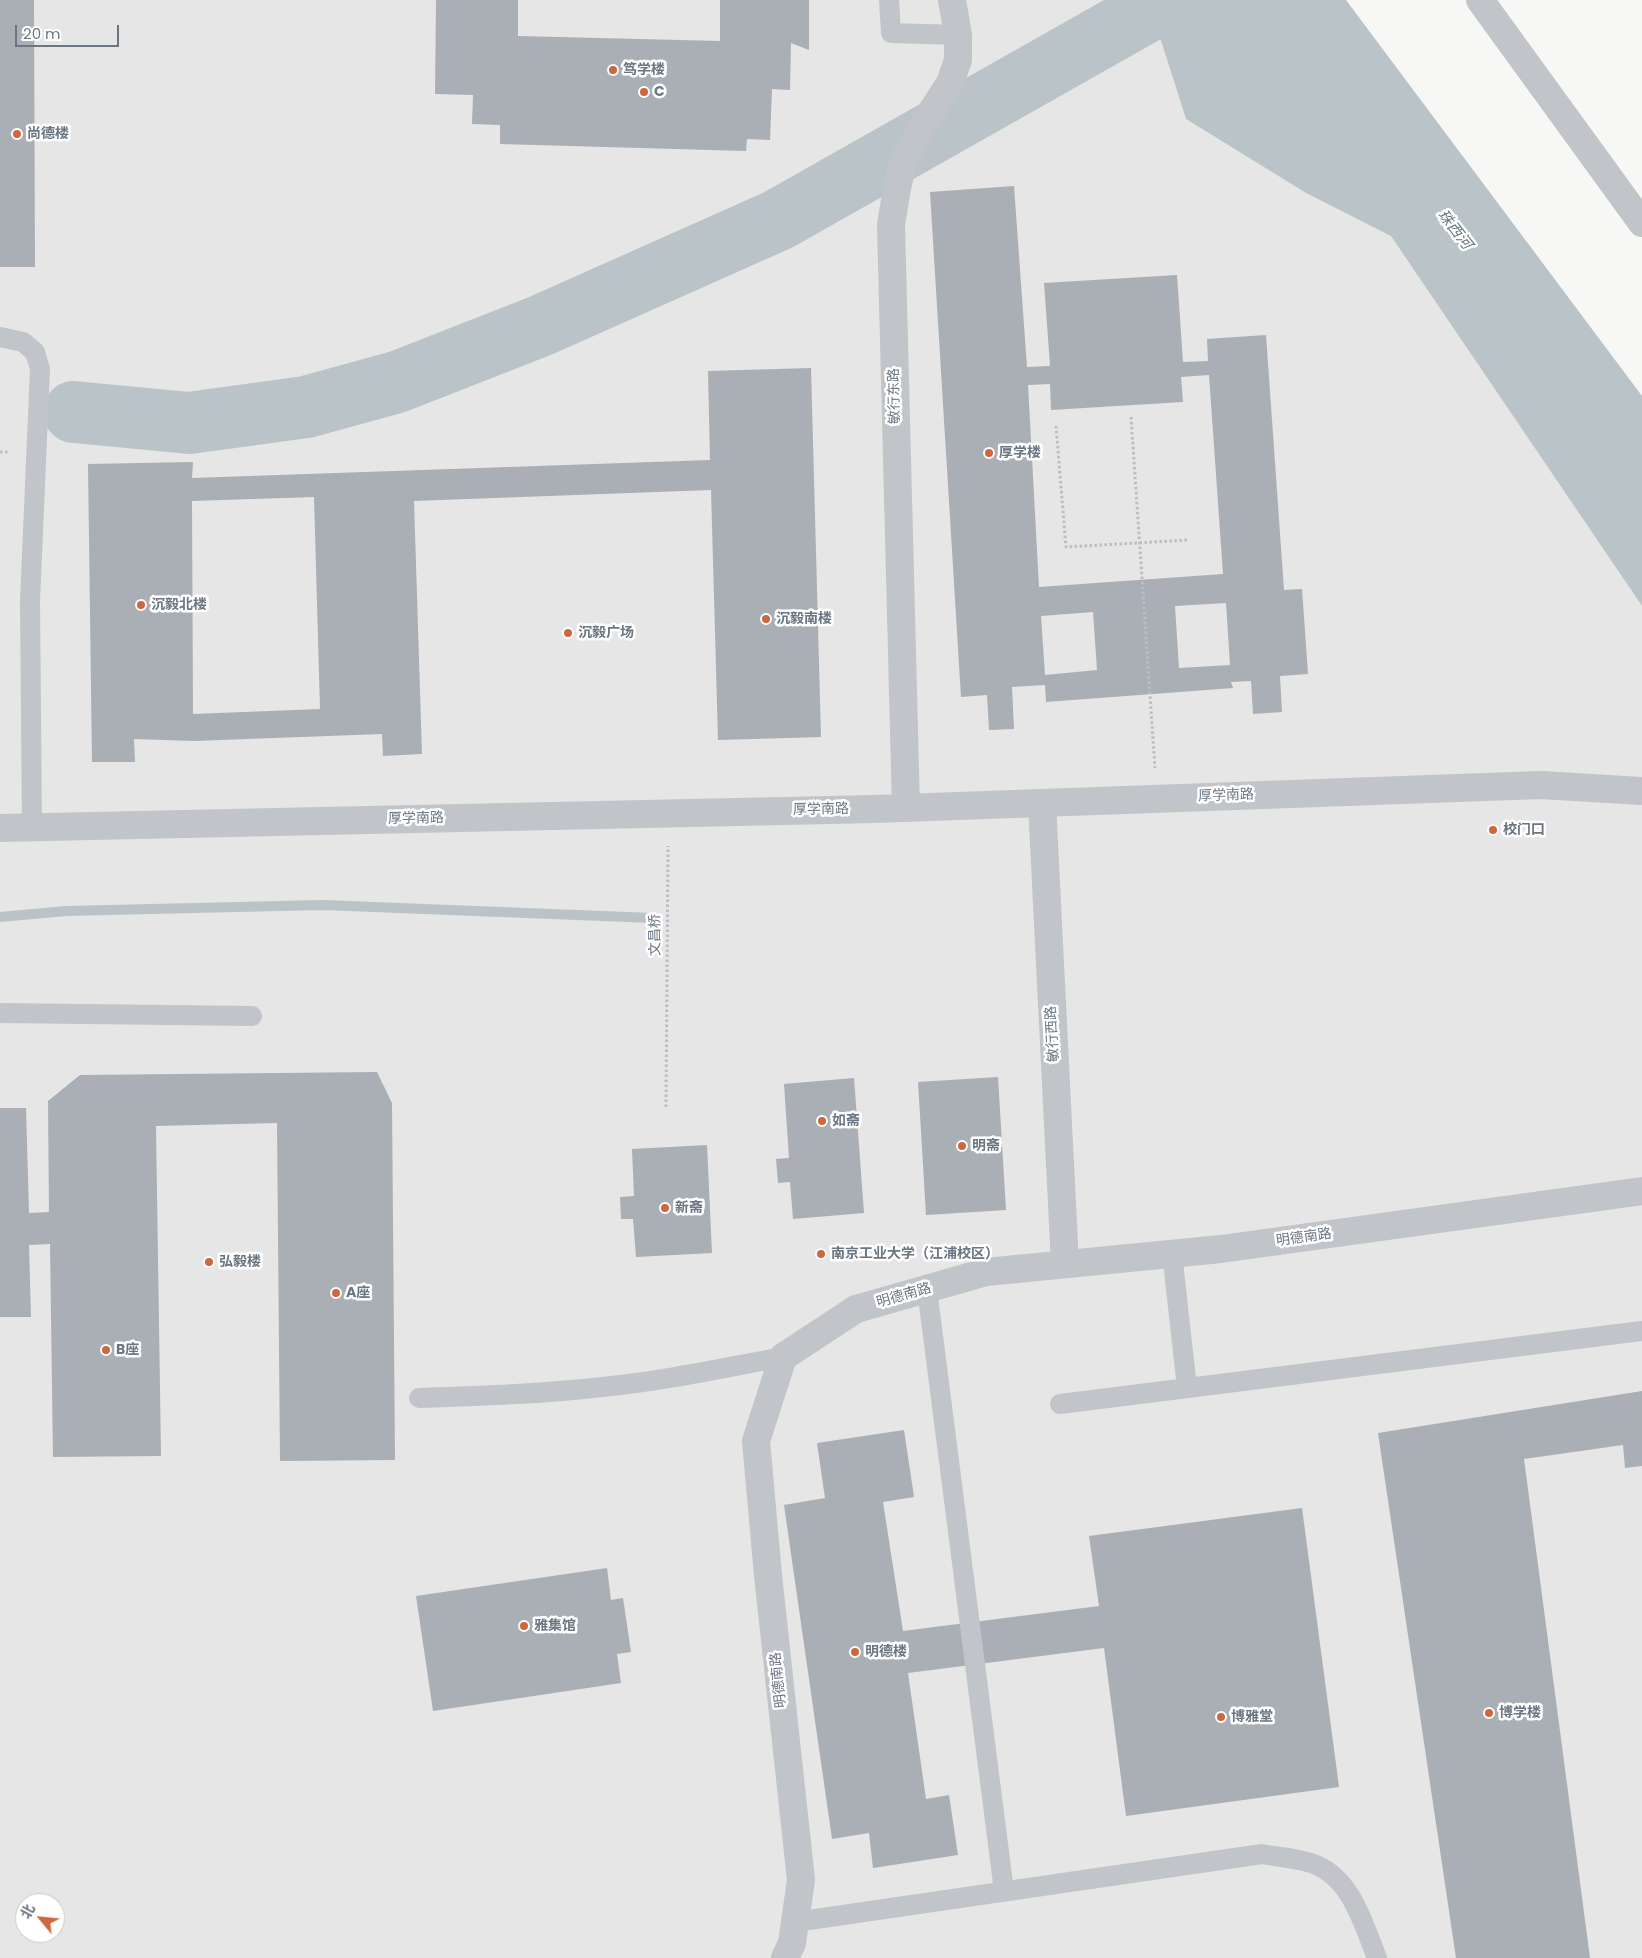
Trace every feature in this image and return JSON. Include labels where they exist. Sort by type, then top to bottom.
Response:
[{"type":"street","name":"敏行东路","points":[[906,808],[891,225],[903,162],[918,131],[950,83],[958,60],[958,35],[952,0]]},
{"type":"street","points":[[1480,0],[1642,223]]},
{"type":"street","name":"厚学南路","points":[[0,828],[906,808],[1541,785],[1642,791]]},
{"type":"street","name":"敏行西路","points":[[1042,803],[1065,1264]]},
{"type":"street","name":"明德南路","points":[[785,1958],[792,1943],[801,1880],[768,1575],[756,1441],[783,1357],[856,1309],[986,1272],[1221,1249],[1642,1191]]},
{"type":"lane","points":[[889,0],[891,33],[958,35]]},
{"type":"lane","points":[[0,337],[23,342],[36,352],[40,369],[30,601],[32,828]]},
{"type":"lane","points":[[0,1013],[252,1016]]},
{"type":"lane","points":[[1172,1253],[1187,1388]]},
{"type":"lane","points":[[927,1289],[1004,1891]]},
{"type":"lane","points":[[1060,1404],[1642,1331]]},
{"type":"lane","points":[[419,1398],[530,1393],[604,1387],[687,1375],[783,1357]]},
{"type":"lane","points":[[795,1922],[1262,1854],[1312,1863],[1337,1877],[1355,1904],[1377,1958]]},
{"type":"path","points":[[1131,417],[1157,799]]},
{"type":"path","points":[[1056,426],[1066,547],[1189,540]]},
{"type":"path","name":"文昌桥","points":[[666,1107],[669,813]]},
{"type":"shaded area","name":"南京工业大学（江浦校区）","points":[[0,0],[1148,0],[1186,119],[1306,193],[1391,235],[1642,606],[1642,1958],[0,1958]]},
{"type":"water","name":"珠西河","points":[[1148,0],[1346,0],[1642,396],[1642,606],[1391,236],[1306,193],[1186,119]]},
{"type":"building","name":"尚德楼","points":[[0,0],[34,0],[35,267],[0,267]]},
{"type":"building","name":"笃学楼","points":[[436,0],[518,0],[518,36],[720,41],[720,0],[809,0],[809,50],[791,43],[790,90],[772,89],[770,140],[747,139],[746,151],[500,144],[500,125],[472,124],[473,95],[435,94]]},
{"type":"building","name":"厚学楼","points":[[1014,186],[1027,367],[1050,366],[1044,283],[1177,275],[1183,362],[1208,361],[1207,339],[1266,335],[1284,590],[1302,589],[1308,674],[1280,676],[1282,712],[1253,714],[1251,681],[1231,682],[1233,688],[1046,702],[1045,685],[1012,687],[1014,729],[989,730],[987,695],[961,697],[930,192]],"holes":[[[1209,375],[1223,574],[1039,587],[1028,385],[1050,384],[1051,410],[1183,402],[1181,377]],[[1226,603],[1230,665],[1179,668],[1175,606]],[[1093,612],[1097,670],[1045,675],[1041,616]]]},
{"type":"building","points":[[811,368],[821,737],[718,740],[711,490],[414,501],[422,754],[383,756],[382,734],[194,741],[134,739],[135,762],[92,762],[88,464],[193,462],[192,478],[710,460],[708,371]],"holes":[[[314,497],[320,709],[193,714],[192,501]]]},
{"type":"building","points":[[377,1072],[392,1103],[395,1460],[280,1461],[277,1123],[156,1126],[161,1456],[53,1457],[50,1244],[29,1245],[31,1317],[0,1317],[0,1108],[26,1108],[29,1213],[49,1212],[48,1101],[80,1075]]},
{"type":"building","name":"明斋","points":[[998,1077],[1006,1210],[926,1215],[918,1082]]},
{"type":"building","name":"如斋","points":[[854,1078],[864,1213],[793,1219],[790,1182],[778,1183],[776,1159],[789,1158],[784,1084]]},
{"type":"building","name":"新斋","points":[[707,1145],[712,1253],[636,1257],[633,1219],[621,1219],[620,1197],[634,1196],[632,1149]]},
{"type":"building","name":"博学楼","points":[[1642,1391],[1642,1466],[1625,1468],[1623,1445],[1524,1459],[1590,1958],[1456,1958],[1378,1433]]},
{"type":"building","points":[[904,1430],[914,1497],[883,1502],[903,1631],[1099,1606],[1089,1536],[1302,1508],[1339,1787],[1126,1816],[1104,1648],[908,1673],[926,1799],[949,1795],[958,1855],[873,1868],[869,1833],[832,1839],[784,1505],[825,1498],[817,1443]]},
{"type":"building","name":"雅集馆","points":[[607,1568],[611,1600],[623,1598],[631,1652],[617,1654],[621,1683],[433,1711],[416,1596]]},
{"type":"waterway","points":[[74,412],[189,423],[306,407],[397,382],[540,326],[778,220],[1167,0]]},
{"type":"waterway","points":[[0,917],[66,911],[323,905],[653,918]]},
{"type":"place","name":"笃学楼","points":[[613,70]]},
{"type":"place","name":"C","points":[[644,92]]},
{"type":"place","name":"尚德楼","points":[[17,134]]},
{"type":"place","name":"厚学楼","points":[[989,453]]},
{"type":"place","name":"沉毅北楼","points":[[141,605]]},
{"type":"place","name":"沉毅南楼","points":[[766,619]]},
{"type":"place","name":"沉毅广场","points":[[568,633]]},
{"type":"place","name":"校门口","points":[[1493,830]]},
{"type":"place","name":"如斋","points":[[822,1121]]},
{"type":"place","name":"明斋","points":[[962,1146]]},
{"type":"place","name":"新斋","points":[[665,1208]]},
{"type":"place","name":"南京工业大学（江浦校区）","points":[[821,1254]]},
{"type":"place","name":"弘毅楼","points":[[209,1262]]},
{"type":"place","name":"A座","points":[[336,1293]]},
{"type":"place","name":"B座","points":[[106,1350]]},
{"type":"place","name":"雅集馆","points":[[524,1626]]},
{"type":"place","name":"明德楼","points":[[855,1652]]},
{"type":"place","name":"博学楼","points":[[1489,1713]]},
{"type":"place","name":"博雅堂","points":[[1221,1717]]}]
